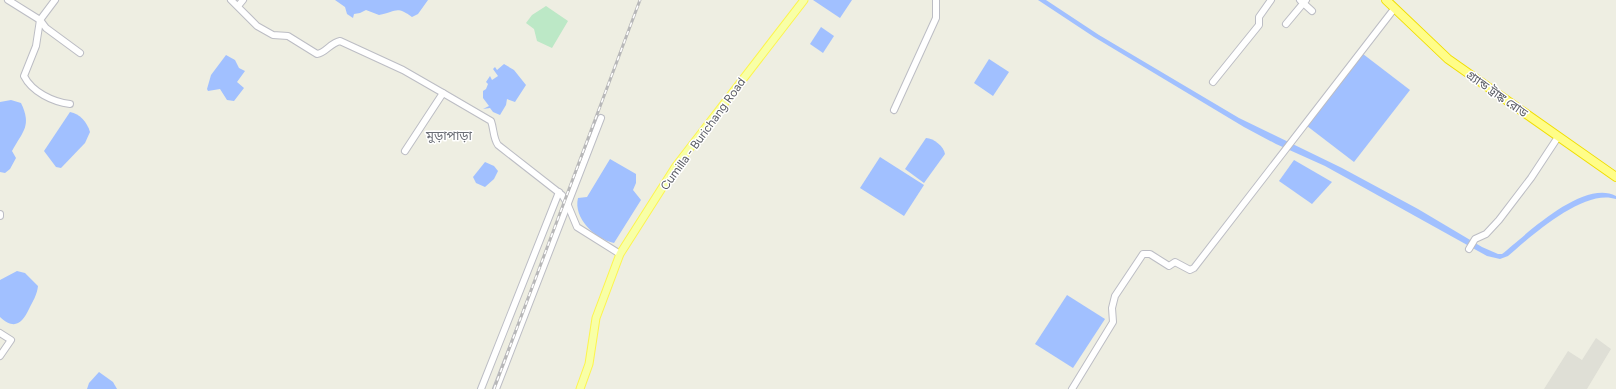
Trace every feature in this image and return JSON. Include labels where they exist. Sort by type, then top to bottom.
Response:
[{"type":"highway","name":"গ্র্যান্ড ট্রাঙ্ক রোড","points":[[1386,0],[1448,59],[1616,177]]},
{"type":"main road","name":"Cumilla - Burichang Road","points":[[580,389],[589,364],[596,318],[620,254],[676,166],[804,0]]},
{"type":"street","points":[[8,0],[40,20],[46,28],[80,53]]},
{"type":"street","points":[[55,0],[40,20],[36,46],[24,76],[42,94],[60,103],[70,104]]},
{"type":"street","points":[[231,0],[257,26],[273,35],[288,36],[317,54],[321,53],[333,42],[340,41],[403,70],[490,121],[494,128],[498,146],[559,192],[567,203],[577,227],[620,254]]},
{"type":"street","points":[[238,6],[244,0]]},
{"type":"street","points":[[894,110],[936,18],[936,0]]},
{"type":"street","points":[[1213,82],[1259,25],[1259,16],[1271,0]]},
{"type":"street","points":[[1286,24],[1303,1],[1312,11]]},
{"type":"street","points":[[1072,389],[1113,322],[1112,308],[1115,296],[1143,254],[1150,254],[1169,266],[1175,262],[1190,270],[1194,268],[1291,140],[1394,9]]},
{"type":"street","points":[[405,151],[443,93]]},
{"type":"street","points":[[496,389],[601,118]]},
{"type":"street","points":[[1469,249],[1475,239],[1486,234],[1499,220],[1531,178],[1558,137]]},
{"type":"street","points":[[481,389],[559,192]]},
{"type":"street","points":[[0,333],[11,340],[0,356]]},
{"type":"shaded area","points":[[1596,338],[1611,349],[1587,389],[1544,389],[1568,351],[1582,360]]},
{"type":"green space","points":[[546,6],[568,21],[552,48],[537,41],[534,29],[526,23],[532,15]]},
{"type":"water","points":[[335,0],[428,0],[418,14],[412,17],[399,10],[379,15],[366,10],[354,14],[353,18],[347,14],[345,7]]},
{"type":"water","points":[[813,0],[852,0],[840,18]]},
{"type":"water","points":[[1038,0],[1046,0],[1099,35],[1239,118],[1342,168],[1418,209],[1482,247],[1498,254],[1502,254],[1540,222],[1572,202],[1588,195],[1603,193],[1616,196],[1616,199],[1603,197],[1589,200],[1574,207],[1544,226],[1508,256],[1500,259],[1487,256],[1325,166],[1276,144],[1244,127],[1094,37]]},
{"type":"water","points":[[821,27],[834,36],[823,53],[810,44]]},
{"type":"water","points":[[1363,54],[1410,90],[1354,162],[1307,126]]},
{"type":"water","points":[[226,55],[235,60],[239,68],[245,71],[237,82],[244,88],[234,101],[227,100],[220,89],[208,91],[207,89],[211,75]]},
{"type":"water","points":[[989,59],[1009,72],[993,96],[974,83]]},
{"type":"water","points":[[504,64],[514,70],[526,85],[515,102],[507,99],[506,105],[500,115],[493,112],[490,108],[483,109],[489,106],[483,98],[483,91],[486,89],[488,84],[486,82],[490,76],[492,80],[498,76],[493,69],[495,67],[497,70]]},
{"type":"water","points":[[11,100],[21,103],[26,117],[26,123],[23,133],[12,151],[16,158],[10,169],[5,173],[0,172],[0,102]]},
{"type":"water","points":[[70,112],[83,119],[90,132],[85,143],[61,168],[56,167],[44,151]]},
{"type":"water","points":[[926,138],[938,143],[945,154],[924,183],[905,169]]},
{"type":"water","points":[[880,157],[924,185],[904,216],[860,188]]},
{"type":"water","points":[[610,159],[636,174],[636,183],[633,190],[641,200],[614,243],[600,237],[587,226],[582,220],[577,206],[578,198],[587,197]]},
{"type":"water","points":[[1294,160],[1332,182],[1312,204],[1279,181]]},
{"type":"water","points":[[485,162],[494,166],[498,171],[494,179],[485,187],[476,183],[473,177]]},
{"type":"water","points":[[17,271],[25,273],[38,286],[36,295],[26,314],[20,322],[13,324],[0,317],[0,280]]},
{"type":"water","points":[[1067,295],[1105,319],[1073,368],[1035,344]]},
{"type":"water","points":[[99,372],[113,382],[117,389],[87,389],[89,383]]},
{"type":"railway","points":[[494,389],[640,0]]},
{"type":"district","name":"মুড়াপাড়া","points":[[449,135]]}]
